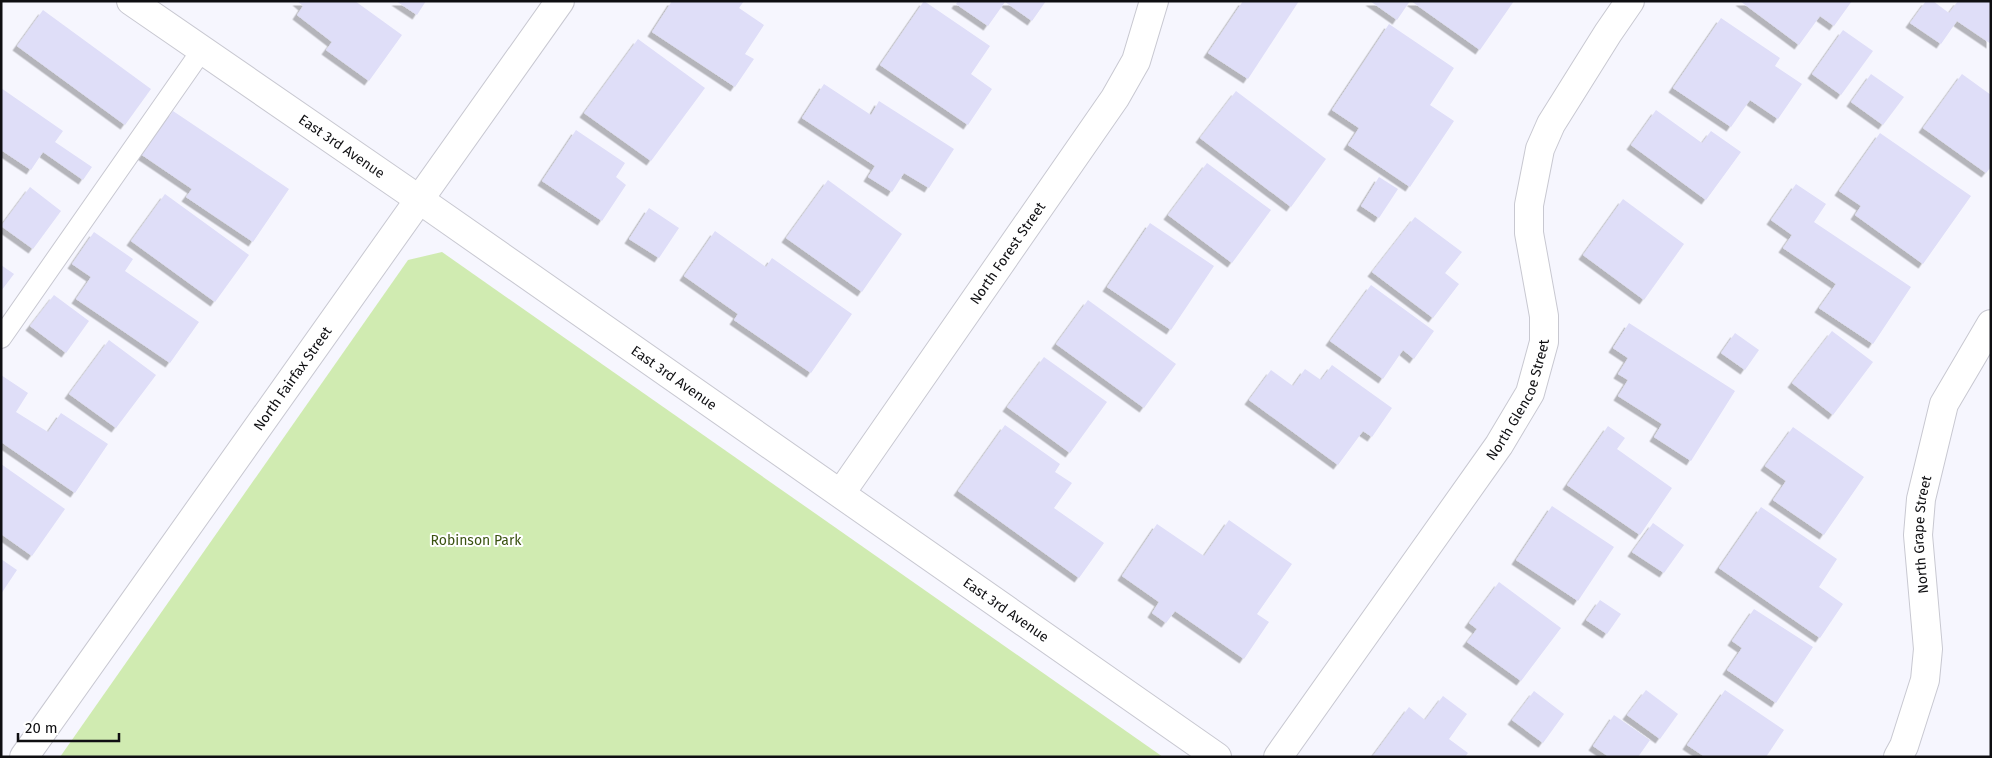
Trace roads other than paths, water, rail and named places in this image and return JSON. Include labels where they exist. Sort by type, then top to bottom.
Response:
[{"type":"street","name":"East 3rd Avenue","points":[[130,1],[420,200],[1217,757]]},
{"type":"street","name":"North Fairfax Street","points":[[24,757],[560,1]]},
{"type":"street","name":"North Forest Street","points":[[841,493],[1115,98],[1136,61],[1154,1]]},
{"type":"street","name":"North Glencoe Street","points":[[1278,757],[1499,445],[1530,393],[1544,342],[1544,316],[1530,233],[1529,205],[1540,149],[1551,124],[1630,1]]},
{"type":"street","name":"North Grape Street","points":[[1898,757],[1904,746],[1925,680],[1928,648],[1918,535],[1921,499],[1944,404],[1991,324]]},
{"type":"lane","points":[[1,338],[202,50]]},
{"type":"park label","name":"Robinson Park","points":[[476,540]]}]
